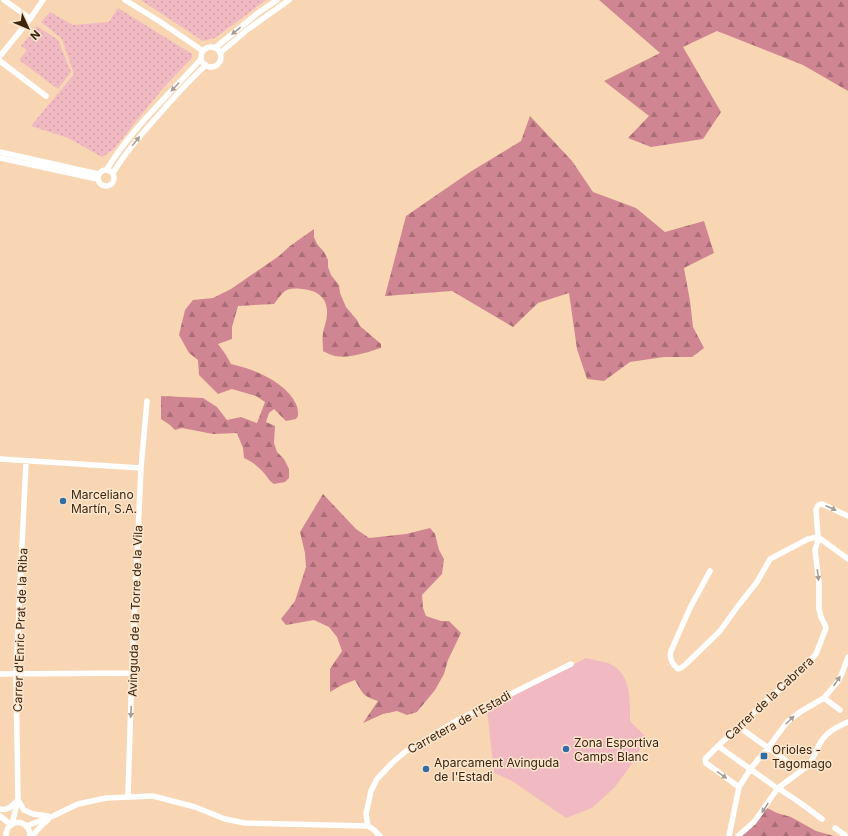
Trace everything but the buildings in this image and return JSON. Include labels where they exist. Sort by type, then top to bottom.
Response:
[{"type":"street","points":[[0,56],[30,19],[43,0]]},
{"type":"street","points":[[125,0],[203,51]]},
{"type":"street","points":[[98,176],[102,170],[107,169],[112,160],[150,113],[201,59],[203,51],[208,48],[215,48],[277,0]]},
{"type":"street","points":[[201,59],[202,62],[210,67],[217,64],[220,58],[220,53],[289,0]]},
{"type":"street","points":[[8,1],[28,17]]},
{"type":"street","points":[[215,48],[220,53]]},
{"type":"street","points":[[0,60],[46,96]]},
{"type":"street","points":[[98,176],[102,185],[107,186],[113,182],[113,172],[141,134],[206,65]]},
{"type":"street","points":[[0,152],[98,176]]},
{"type":"street","points":[[0,158],[98,176]]},
{"type":"street","points":[[107,169],[113,172]]},
{"type":"street","name":"Avinguda de la Torre de la Vila","points":[[128,796],[141,468],[147,401]]},
{"type":"street","points":[[0,459],[141,468]]},
{"type":"street","name":"Carrer d'Enric Prat de la Riba","points":[[5,835],[11,824],[18,800],[16,674],[26,461]]},
{"type":"street","name":"Carrer de la Cabrera","points":[[739,787],[710,766],[706,761],[707,757],[769,698],[795,677],[818,651],[826,628],[819,609],[819,583],[814,550],[818,541],[816,510],[818,505],[822,504],[848,516]]},
{"type":"street","points":[[710,571],[690,608],[670,654],[672,662],[678,668],[681,668],[687,663],[720,631],[757,582],[770,559],[808,539],[818,537],[848,558]]},
{"type":"street","points":[[729,836],[739,787],[751,768],[788,722],[800,712],[824,698],[839,680],[848,657]]},
{"type":"street","name":"Carretera de l'Estadi","points":[[368,826],[366,814],[371,791],[377,779],[405,752],[456,721],[570,664]]},
{"type":"street","points":[[0,674],[132,673]]},
{"type":"street","points":[[824,698],[840,710]]},
{"type":"street","points":[[738,836],[754,822],[776,787],[809,765],[821,741],[829,732],[848,722]]},
{"type":"street","points":[[739,727],[792,766]]},
{"type":"street","points":[[718,746],[822,819]]},
{"type":"street","points":[[0,816],[11,824],[16,822],[24,824],[53,816],[78,804],[106,798],[154,796],[195,807],[225,819],[246,823],[368,826],[380,836]]},
{"type":"street","points":[[0,809],[5,810],[9,808],[18,800],[24,810],[24,824],[29,830],[31,836],[53,816]]},
{"type":"street","points":[[24,810],[32,814],[53,816]]},
{"type":"street","points":[[835,828],[846,834]]},
{"type":"shaded area","points":[[141,0],[266,0],[215,38],[203,41]]},
{"type":"shaded area","points":[[118,8],[192,54],[192,58],[164,87],[114,149],[102,157],[68,138],[31,126],[74,74],[62,39],[41,22],[50,12],[73,25],[109,22]]},
{"type":"shaded area","points":[[37,26],[58,40],[71,72],[58,89],[19,60],[27,50],[21,46]]},
{"type":"shaded area","name":"Zona Esportiva Camps Blanc","points":[[586,658],[608,663],[622,673],[628,688],[630,721],[646,737],[634,761],[615,787],[592,808],[566,818],[512,781],[494,773],[487,710]]},
{"type":"green space","points":[[599,0],[848,0],[848,91],[803,65],[717,31],[683,47],[721,112],[703,139],[651,147],[628,138],[649,116],[604,81],[660,53]]},
{"type":"green space","points":[[530,116],[572,161],[593,192],[636,208],[665,232],[704,221],[714,253],[684,268],[693,327],[704,348],[692,357],[664,357],[630,362],[604,381],[587,379],[577,349],[569,293],[538,303],[513,327],[452,291],[385,296],[406,216],[470,172],[521,141]]},
{"type":"green space","points":[[314,229],[314,237],[328,260],[328,267],[331,275],[339,285],[340,293],[346,307],[360,326],[381,344],[381,348],[346,357],[330,355],[323,351],[323,335],[327,319],[327,308],[323,299],[317,293],[312,291],[288,289],[274,304],[238,306],[232,327],[232,339],[218,344],[231,364],[259,373],[277,383],[291,396],[298,408],[298,416],[296,419],[286,421],[274,409],[269,413],[266,422],[275,426],[274,443],[277,452],[284,459],[289,469],[289,478],[285,482],[274,484],[257,466],[244,458],[243,448],[237,433],[213,434],[182,428],[175,430],[161,419],[161,396],[203,398],[217,407],[227,420],[241,417],[257,423],[265,402],[256,396],[232,389],[218,394],[199,375],[198,360],[189,353],[179,335],[185,310],[193,300],[213,298],[231,289],[279,256]]},
{"type":"green space","points":[[323,494],[356,529],[369,538],[406,534],[430,528],[435,534],[439,550],[444,559],[442,574],[422,595],[423,608],[426,616],[441,621],[449,621],[461,633],[448,660],[444,674],[435,690],[417,712],[407,715],[397,711],[383,714],[363,723],[378,701],[369,698],[364,694],[355,680],[330,692],[330,669],[342,651],[337,637],[329,627],[314,620],[286,625],[281,619],[295,601],[306,567],[305,553],[300,532]]},
{"type":"green space","points":[[767,808],[791,817],[816,831],[834,836],[741,836]]},
{"type":"place","name":"Marceliano Martín, S.A.","points":[[63,501]]},
{"type":"place","name":"Zona Esportiva Camps Blanc","points":[[566,749]]},
{"type":"place","name":"Orioles - Tagomago","points":[[764,756]]},
{"type":"place","name":"Aparcament Avinguda de l'Estadi","points":[[426,769]]}]
